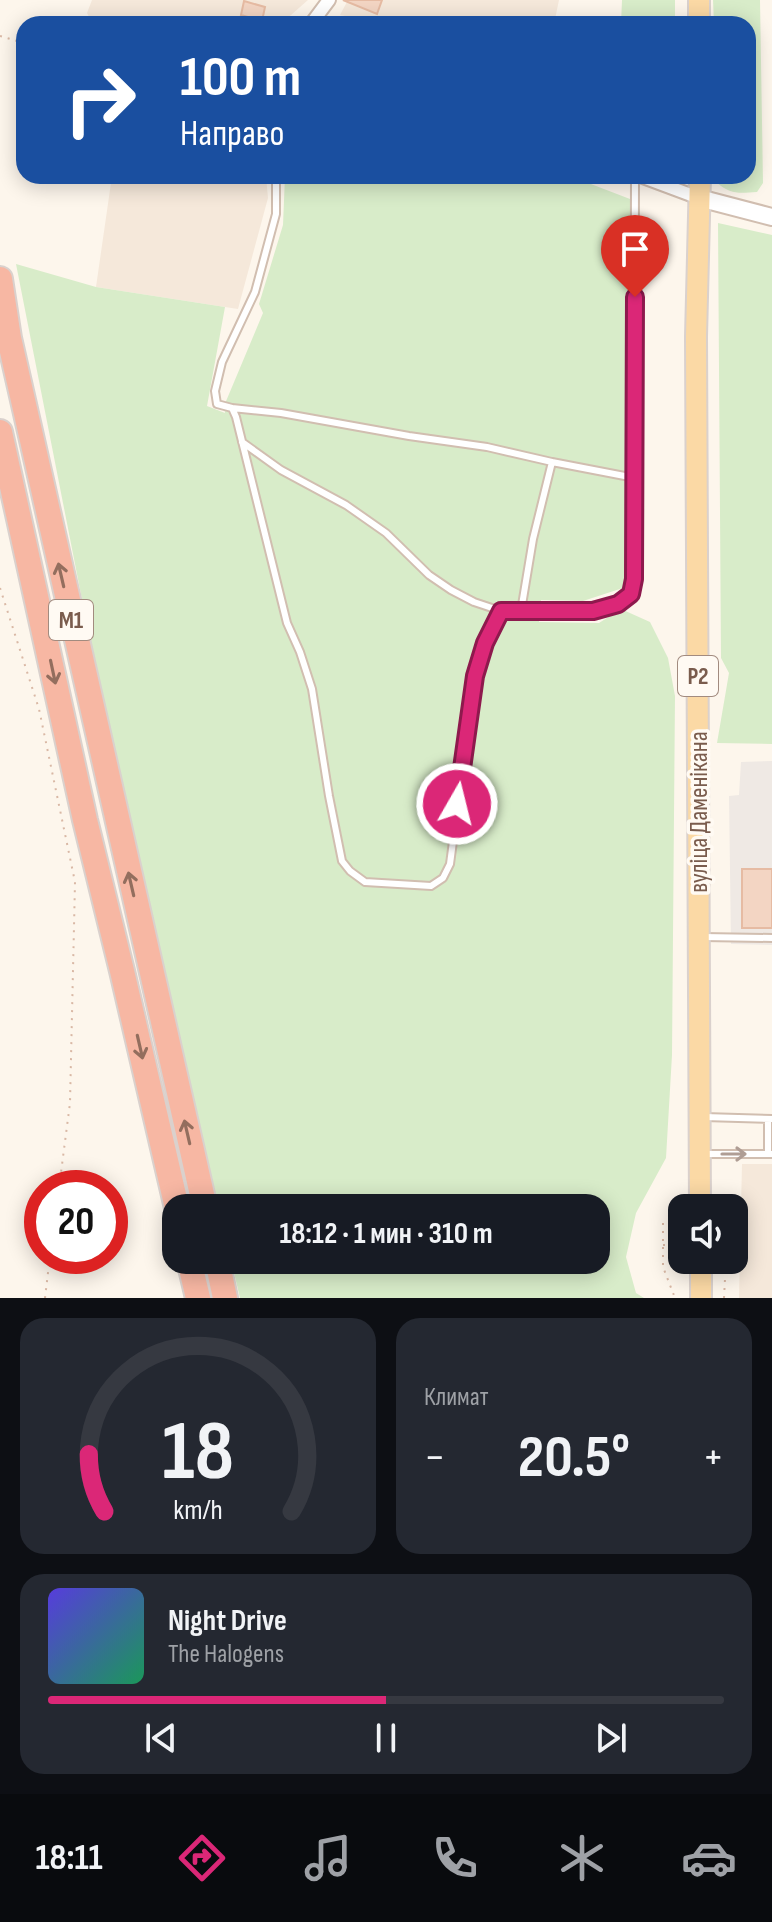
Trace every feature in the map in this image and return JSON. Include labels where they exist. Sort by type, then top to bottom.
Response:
[{"type":"highway","name":"М1","points":[[0,279],[9,338],[202,1194]]},
{"type":"highway","name":"М1","points":[[0,432],[85,820],[174,1194]]},
{"type":"highway","points":[[192,1274],[198,1298]]},
{"type":"highway","points":[[220,1274],[225,1298]]},
{"type":"main road","name":"вуліца Даменікана","points":[[700,184],[696,337],[700,1194]]},
{"type":"main road","points":[[701,1274],[701,1298]]},
{"type":"street","points":[[660,184],[772,217]]},
{"type":"lane","points":[[276,184],[276,214],[255,292],[222,362],[215,391],[217,404],[487,447],[635,478]]},
{"type":"lane","points":[[242,442],[281,470],[346,505],[386,533],[429,575],[474,602],[501,611],[593,611],[618,604],[631,594],[634,579],[637,184]]},
{"type":"lane","points":[[232,408],[287,623],[312,689],[342,861],[365,882],[431,886],[443,878],[450,864],[475,676],[485,643],[501,611]]},
{"type":"lane","points":[[521,611],[533,539],[552,462]]},
{"type":"lane","points":[[699,936],[772,938]]},
{"type":"lane","points":[[700,1117],[770,1119],[770,1154],[700,1154]]},
{"type":"path","points":[[0,588],[39,709],[75,882],[70,1103],[61,1170]]},
{"type":"path","points":[[663,1223],[663,1267],[675,1298]]},
{"type":"path","points":[[663,1245],[668,1245]]},
{"type":"path","points":[[45,1298],[48,1274]]},
{"type":"path","points":[[724,1298],[725,1274]]},
{"type":"shaded area","points":[[92,0],[308,0],[290,16],[89,16]]},
{"type":"shaded area","points":[[348,0],[559,0],[556,16],[340,15]]},
{"type":"shaded area","points":[[111,184],[267,184],[268,198],[238,309],[96,287]]},
{"type":"shaded area","points":[[772,761],[772,945],[731,944],[729,796],[739,795],[741,762]]},
{"type":"shaded area","points":[[742,1164],[772,1164],[772,1298],[739,1298],[740,1274],[748,1274],[748,1194],[741,1194]]},
{"type":"green space","points":[[622,0],[675,0],[675,16],[621,16]]},
{"type":"green space","points":[[713,0],[760,0],[763,183],[757,192],[740,193],[718,184],[756,184],[756,16],[714,16]]},
{"type":"green space","points":[[285,184],[591,184],[630,199],[629,586],[583,601],[541,600],[539,622],[599,623],[621,609],[650,622],[668,658],[675,696],[672,1055],[666,1158],[636,1213],[626,1257],[636,1293],[644,1298],[240,1298],[234,1274],[610,1274],[610,1194],[215,1194],[111,747],[16,264],[96,287],[225,307],[207,406],[225,413],[224,406],[263,313],[259,304],[283,225]]},
{"type":"green space","points":[[718,223],[772,235],[772,744],[717,743],[729,673],[721,658]]},
{"type":"building","points":[[343,0],[382,0],[377,14]]},
{"type":"building","points":[[244,1],[265,7],[263,16],[241,15]]},
{"type":"building","points":[[742,869],[772,869],[772,928],[742,928]]},
{"type":"route","points":[[457,804],[475,676],[485,643],[501,611],[593,611],[618,604],[631,594],[634,579],[635,297]]}]
